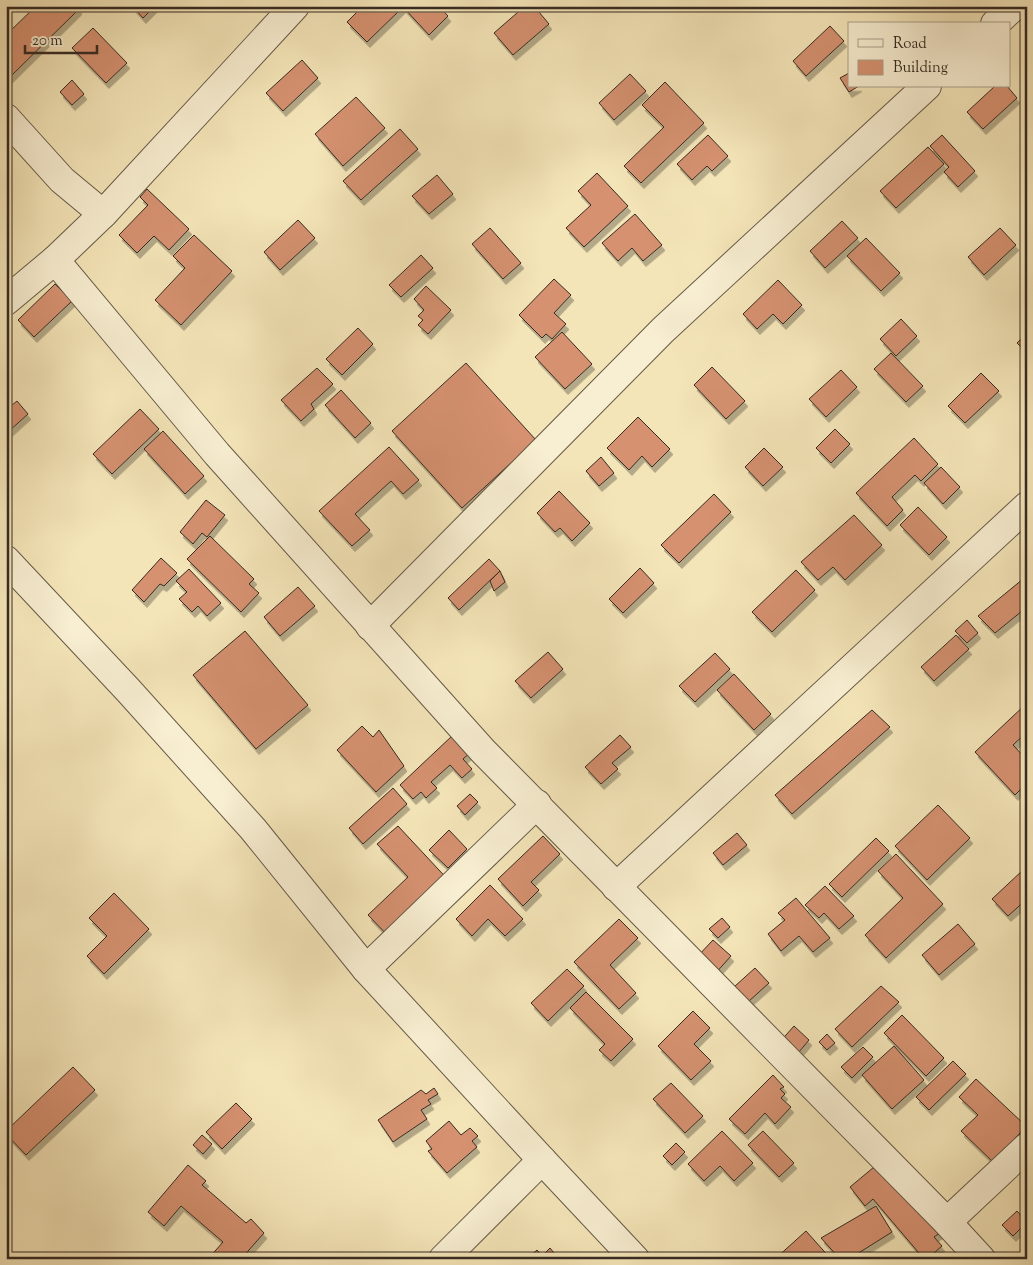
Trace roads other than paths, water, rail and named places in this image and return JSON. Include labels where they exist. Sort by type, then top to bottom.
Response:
[{"type":"street","points":[[6,300],[54,260],[103,214],[294,6]]},
{"type":"street","points":[[997,22],[1014,6]]},
{"type":"street","points":[[370,626],[662,330],[925,88]]},
{"type":"street","points":[[6,118],[62,180],[103,214]]},
{"type":"street","points":[[54,260],[217,454],[483,751],[947,1222],[981,1259]]},
{"type":"street","points":[[616,887],[1027,506]]},
{"type":"street","points":[[6,560],[128,690],[241,816],[366,969],[635,1259]]},
{"type":"street","points":[[366,969],[537,804]]},
{"type":"street","points":[[947,1222],[1027,1147]]},
{"type":"street","points":[[443,1259],[542,1160]]}]
